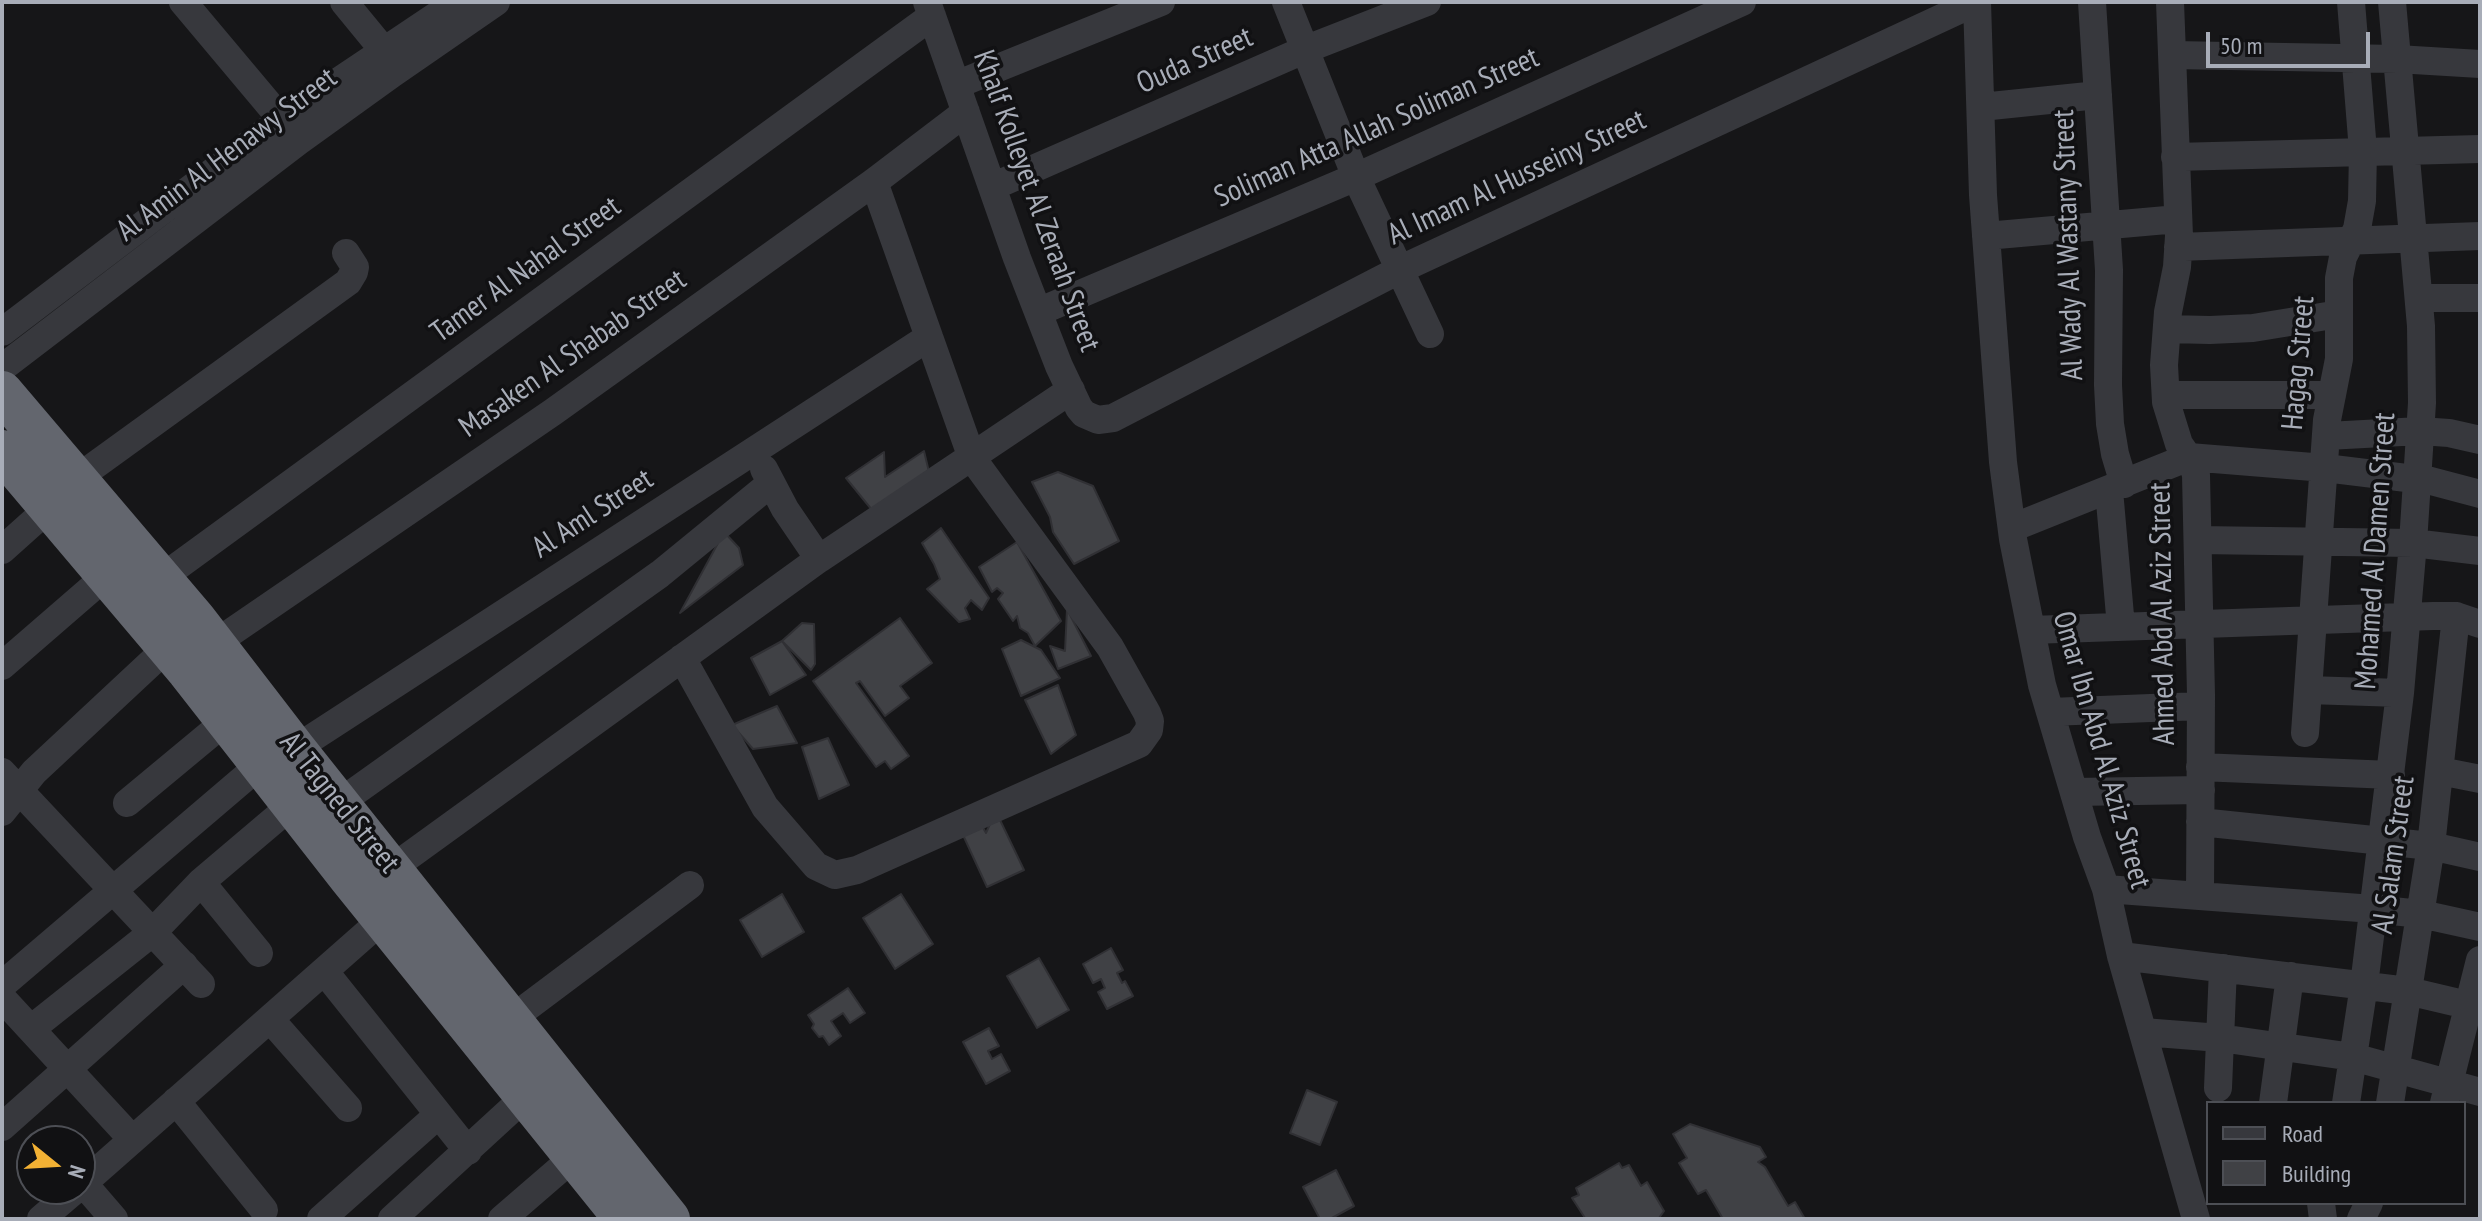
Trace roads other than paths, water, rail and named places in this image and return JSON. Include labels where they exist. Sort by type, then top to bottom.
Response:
[{"type":"highway","name":"Al Tagned Street","points":[[2,392],[63,493],[107,575],[227,720],[339,803],[669,1219]]},
{"type":"highway","name":"Al Tagned Street","points":[[8,471],[63,493],[160,579],[214,644],[278,756],[293,804],[622,1218]]},
{"type":"street","points":[[183,2],[299,141]]},
{"type":"street","points":[[344,2],[385,52]]},
{"type":"street","name":"Al Amin Al Henawy Street","points":[[2,332],[281,120],[457,2]]},
{"type":"street","name":"Al Amin Al Henawy Street","points":[[2,368],[299,141],[496,2]]},
{"type":"street","points":[[956,85],[1161,2]]},
{"type":"street","points":[[1286,2],[1356,177],[1430,334]]},
{"type":"street","name":"Ouda Street","points":[[992,187],[1304,50],[1427,2]]},
{"type":"street","name":"Omar Ibn Abd Al Aziz Street","points":[[1976,2],[1986,236],[2003,462],[2012,528],[2042,685],[2106,889],[2121,956],[2196,1219]]},
{"type":"street","name":"Al Imam Al Husseiny Street","points":[[1090,418],[1113,418],[1401,269],[1976,2]]},
{"type":"street","name":"Al Wady Al Wastany Street","points":[[2092,2],[2109,270],[2108,385],[2115,454],[2121,627]]},
{"type":"street","name":"Ahmed Abd Al Aziz Street","points":[[2170,2],[2178,233],[2164,365],[2166,395],[2179,444],[2189,457],[2196,475],[2201,706],[2200,895]]},
{"type":"street","name":"Hagag Street","points":[[2305,733],[2327,436],[2339,359],[2339,278],[2343,257],[2361,216],[2363,151],[2351,2]]},
{"type":"street","name":"Mohamed Al Damen Street","points":[[2346,1101],[2364,985],[2400,693],[2422,403],[2415,238],[2392,2]]},
{"type":"street","name":"Soliman Atta Allah Soliman Street","points":[[1038,312],[1356,177],[1739,3]]},
{"type":"street","name":"Khalf Kolleyet Al Zeraah Street","points":[[930,9],[1038,312],[1079,408],[1090,418]]},
{"type":"street","name":"Tamer Al Nahal Street","points":[[160,579],[930,9]]},
{"type":"street","points":[[2173,55],[2397,59],[2480,64]]},
{"type":"street","points":[[1981,107],[2098,95]]},
{"type":"street","name":"Masaken Al Shabab Street","points":[[214,644],[553,412],[874,182],[966,112]]},
{"type":"street","points":[[2175,157],[2480,149]]},
{"type":"street","points":[[682,658],[765,807],[816,866],[835,875],[857,870],[1139,744],[1149,730],[1150,721],[1131,681],[972,458],[874,182]]},
{"type":"street","points":[[181,196],[200,217]]},
{"type":"street","points":[[1986,236],[2106,225],[2178,233],[2350,241],[2480,236]]},
{"type":"street","points":[[2,550],[63,493],[339,289],[355,267],[346,253]]},
{"type":"street","points":[[2419,298],[2480,298]]},
{"type":"street","points":[[2167,329],[2253,328],[2339,314]]},
{"type":"street","name":"Al Aml Street","points":[[2,985],[113,889],[278,756],[929,337]]},
{"type":"street","points":[[391,869],[819,559],[1071,390]]},
{"type":"street","points":[[2166,395],[2332,395]]},
{"type":"street","points":[[2327,436],[2420,431],[2480,440]]},
{"type":"street","points":[[755,450],[770,484],[819,559]]},
{"type":"street","points":[[2012,528],[2189,457],[2417,479],[2480,494]]},
{"type":"street","points":[[339,803],[660,574],[770,484]]},
{"type":"street","points":[[2198,540],[2413,543],[2480,551]]},
{"type":"street","points":[[2,666],[107,575]]},
{"type":"street","points":[[2031,630],[2407,617],[2468,620]]},
{"type":"street","name":"Al Salam Street","points":[[2390,1101],[2421,914],[2440,771],[2468,620]]},
{"type":"street","points":[[2,1127],[66,1069],[193,974],[113,889],[8,791],[34,772],[168,647]]},
{"type":"street","points":[[2308,690],[2400,693]]},
{"type":"street","points":[[2050,712],[2201,706]]},
{"type":"street","points":[[127,803],[227,720]]},
{"type":"street","points":[[2440,771],[2480,779]]},
{"type":"street","points":[[2074,792],[2200,779],[2391,775]]},
{"type":"street","points":[[31,1029],[153,932],[201,882],[293,804]]},
{"type":"street","points":[[2200,822],[2431,846],[2480,857]]},
{"type":"street","points":[[201,882],[259,953]]},
{"type":"street","points":[[510,1020],[690,885]]},
{"type":"street","points":[[2106,889],[2373,909],[2421,914],[2480,927]]},
{"type":"street","points":[[96,1172],[383,919]]},
{"type":"street","points":[[2121,956],[2408,991],[2474,1007]]},
{"type":"street","points":[[2447,1093],[2474,1007],[2480,960]]},
{"type":"street","points":[[2218,1088],[2223,968]]},
{"type":"street","points":[[325,972],[468,1151]]},
{"type":"street","points":[[2273,1101],[2290,976]]},
{"type":"street","points":[[2,998],[132,1139]]},
{"type":"street","points":[[270,1019],[348,1108]]},
{"type":"street","points":[[2143,1032],[2280,1045],[2353,1057],[2395,1069],[2447,1093],[2480,1092]]},
{"type":"street","points":[[392,1219],[526,1096]]},
{"type":"street","points":[[176,1101],[264,1210]]},
{"type":"street","points":[[321,1219],[438,1115]]},
{"type":"street","points":[[502,1219],[575,1156]]},
{"type":"street","points":[[96,1202],[114,1219]]},
{"type":"street","points":[[41,1219],[58,1205]]}]
